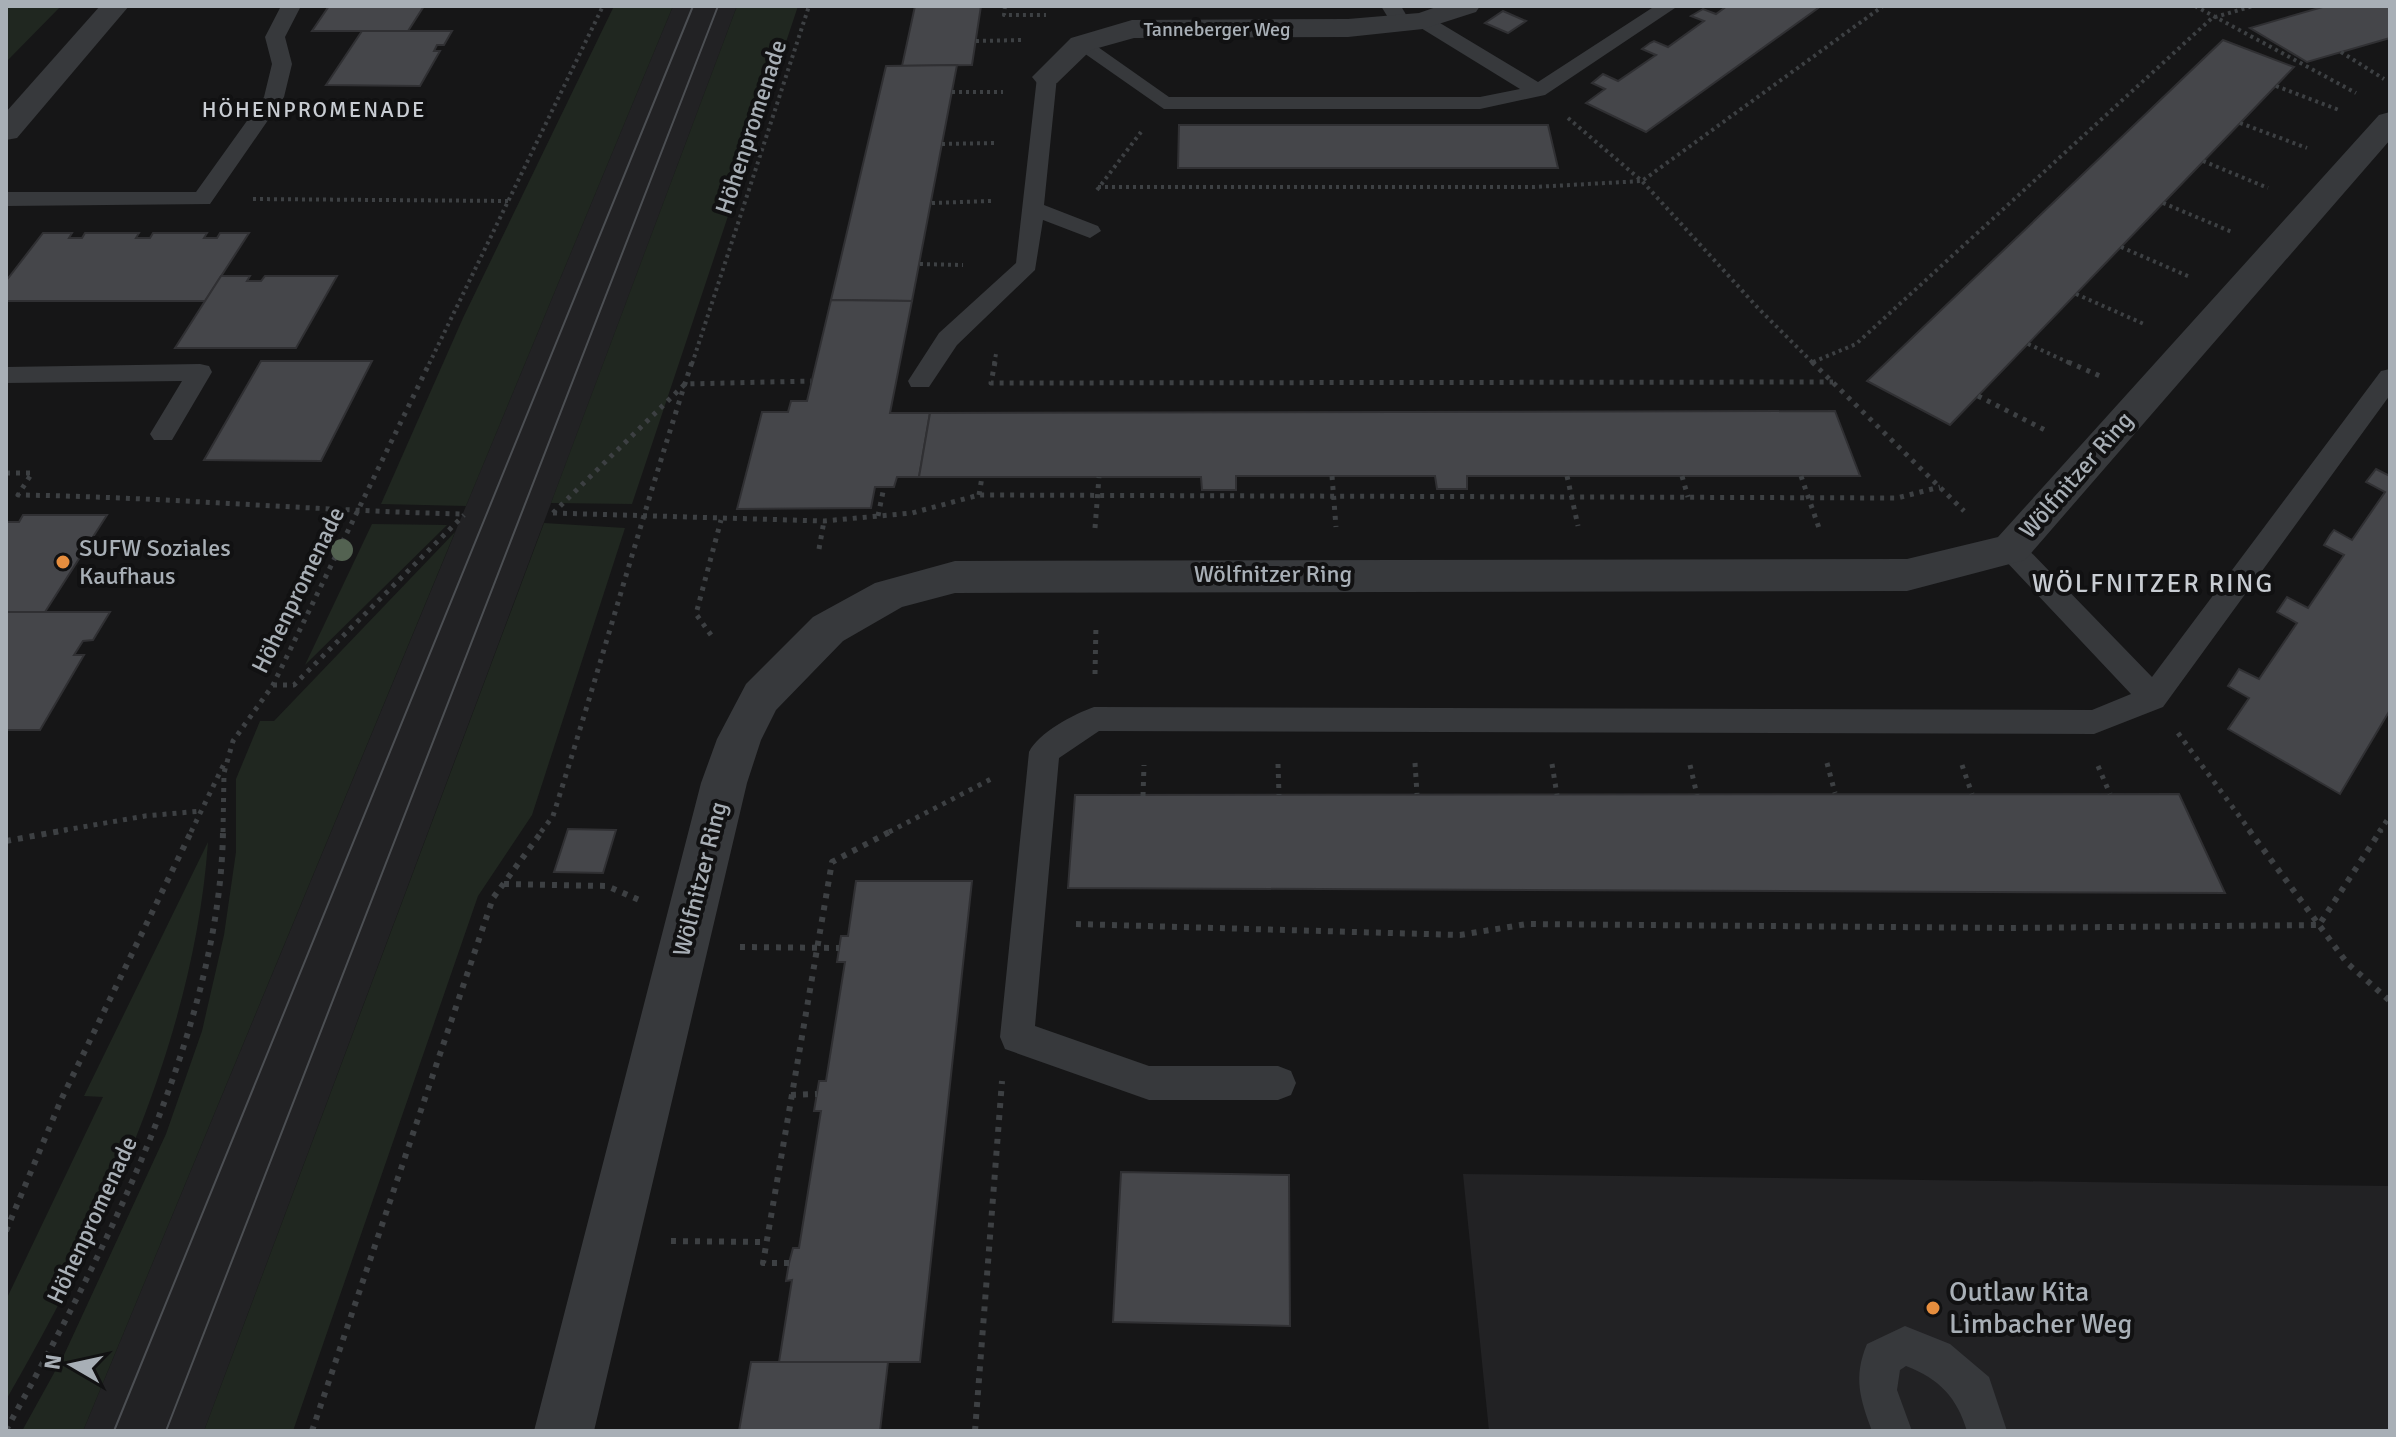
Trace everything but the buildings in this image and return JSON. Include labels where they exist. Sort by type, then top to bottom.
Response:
[{"type":"street","points":[[6,131],[115,6]]},
{"type":"street","name":"Tanneberger Weg","points":[[1047,77],[1081,44],[1132,29],[1348,28],[1466,6]]},
{"type":"street","name":"Wölfnitzer Ring","points":[[564,1431],[724,783],[739,739],[761,697],[828,629],[890,594],[955,577],[1096,554],[1907,575],[2011,549],[2377,109]]},
{"type":"lane","points":[[6,199],[202,199],[274,97],[282,64],[275,37],[291,6]]},
{"type":"lane","points":[[1081,44],[1164,103],[1480,103],[1538,91],[1668,6]]},
{"type":"lane","points":[[1406,17],[1538,91]]},
{"type":"lane","name":"Tanneberger Weg","points":[[920,381],[948,339],[1027,265],[1047,77]]},
{"type":"lane","points":[[1034,204],[1090,231]]},
{"type":"lane","points":[[6,396],[14,375],[200,372],[163,434]]},
{"type":"lane","points":[[1278,1083],[1149,1083],[1017,1037],[1044,752],[1094,719],[2094,722],[2153,698],[2390,377]]},
{"type":"lane","points":[[2011,549],[2153,698]]},
{"type":"lane","points":[[1892,1431],[1877,1390],[1881,1358],[1905,1346],[1936,1358],[1975,1391],[1987,1431]]},
{"type":"path","name":"Höhenpromenade","points":[[6,1430],[50,1352],[105,1238],[152,1132],[187,1031],[212,937],[222,856],[226,760],[246,719],[273,685],[603,6]]},
{"type":"path","name":"Höhenpromenade","points":[[312,1431],[493,898],[553,816],[622,597],[641,518],[809,6]]},
{"type":"path","points":[[1005,6],[1004,15],[1035,15],[1038,7]]},
{"type":"path","points":[[1097,187],[1534,187],[1642,181],[1883,6]]},
{"type":"path","points":[[2195,6],[2377,109]]},
{"type":"path","points":[[1813,362],[1856,344],[2212,18],[2253,6]]},
{"type":"path","points":[[976,41],[1030,40]]},
{"type":"path","points":[[2341,52],[2390,83]]},
{"type":"path","points":[[2276,86],[2331,107]]},
{"type":"path","points":[[1538,91],[1642,181],[1833,382],[1975,522],[2011,549]]},
{"type":"path","points":[[1090,231],[1097,187],[1164,103]]},
{"type":"path","points":[[2240,123],[2299,146]]},
{"type":"path","points":[[942,144],[1040,143]]},
{"type":"path","points":[[2203,161],[2262,186]]},
{"type":"path","points":[[202,199],[508,201]]},
{"type":"path","points":[[932,203],[1034,204]]},
{"type":"path","points":[[2163,203],[2226,229]]},
{"type":"path","points":[[2121,247],[2184,275]]},
{"type":"path","points":[[2076,294],[2138,321]]},
{"type":"path","points":[[2028,344],[2092,373]]},
{"type":"path","points":[[999,346],[991,383],[1833,382]]},
{"type":"path","points":[[811,381],[685,384],[553,513],[641,518],[824,521],[912,513],[979,495],[1212,492],[1897,498],[1940,487]]},
{"type":"path","points":[[1978,396],[2040,427]]},
{"type":"path","points":[[6,473],[32,473],[18,495],[111,496],[355,512],[465,514],[294,685],[273,685]]},
{"type":"path","points":[[1332,476],[1337,532]]},
{"type":"path","points":[[1567,476],[1579,532]]},
{"type":"path","points":[[1682,476],[1688,497]]},
{"type":"path","points":[[1801,476],[1813,510]]},
{"type":"path","points":[[979,495],[982,477]]},
{"type":"path","points":[[1094,719],[1099,477]]},
{"type":"path","points":[[878,516],[884,487]]},
{"type":"path","points":[[1448,489],[1449,496]]},
{"type":"path","points":[[711,635],[696,614],[721,520]]},
{"type":"path","points":[[819,549],[824,521]]},
{"type":"path","points":[[2153,698],[2347,963],[2390,1001]]},
{"type":"path","points":[[789,1263],[763,1263],[832,862],[1044,752]]},
{"type":"path","points":[[6,1231],[61,1100],[226,760]]},
{"type":"path","points":[[6,841],[145,816],[201,811]]},
{"type":"path","points":[[2319,925],[2390,816]]},
{"type":"path","points":[[503,884],[607,886]]},
{"type":"path","points":[[1027,922],[1445,935],[1527,924],[2009,928],[2319,925]]},
{"type":"path","points":[[740,947],[839,948]]},
{"type":"path","points":[[975,1431],[1000,1086],[1017,1037]]},
{"type":"path","points":[[791,1095],[817,1094]]},
{"type":"path","points":[[689,1241],[766,1242]]},
{"type":"shaded area","points":[[6,6],[61,6],[6,62]]},
{"type":"shaded area","points":[[614,6],[673,6],[466,506],[381,504],[463,318]]},
{"type":"shaded area","points":[[673,6],[737,6],[204,1431],[83,1431]]},
{"type":"shaded area","points":[[737,6],[798,6],[632,504],[551,503]]},
{"type":"shaded area","points":[[544,523],[625,528],[532,815],[478,896],[293,1431],[204,1431]]},
{"type":"shaded area","points":[[372,524],[447,525],[305,665]]},
{"type":"shaded area","points":[[455,532],[83,1431],[22,1431],[64,1355],[166,1134],[202,1031],[224,935],[236,852],[236,779],[260,721],[274,721]]},
{"type":"shaded area","points":[[208,842],[199,916],[184,989],[164,1061],[109,1201],[77,1269],[6,1400],[6,1300],[103,1097],[84,1096]]},
{"type":"shaded area","name":"Outlaw Kita Limbacher Weg","points":[[1463,1174],[2390,1186],[2390,1431],[1489,1431]]},
{"type":"tram line","points":[[114,1431],[693,6]]},
{"type":"tram line","points":[[166,1431],[718,6]]},
{"type":"place","name":"SUFW Soziales Kaufhaus","points":[[63,562]]},
{"type":"place","name":"Outlaw Kita Limbacher Weg","points":[[1933,1308]]},
{"type":"district","name":"HÖHENPROMENADE","points":[[314,109]]},
{"type":"district","name":"WÖLFNITZER RING","points":[[2153,584]]}]
